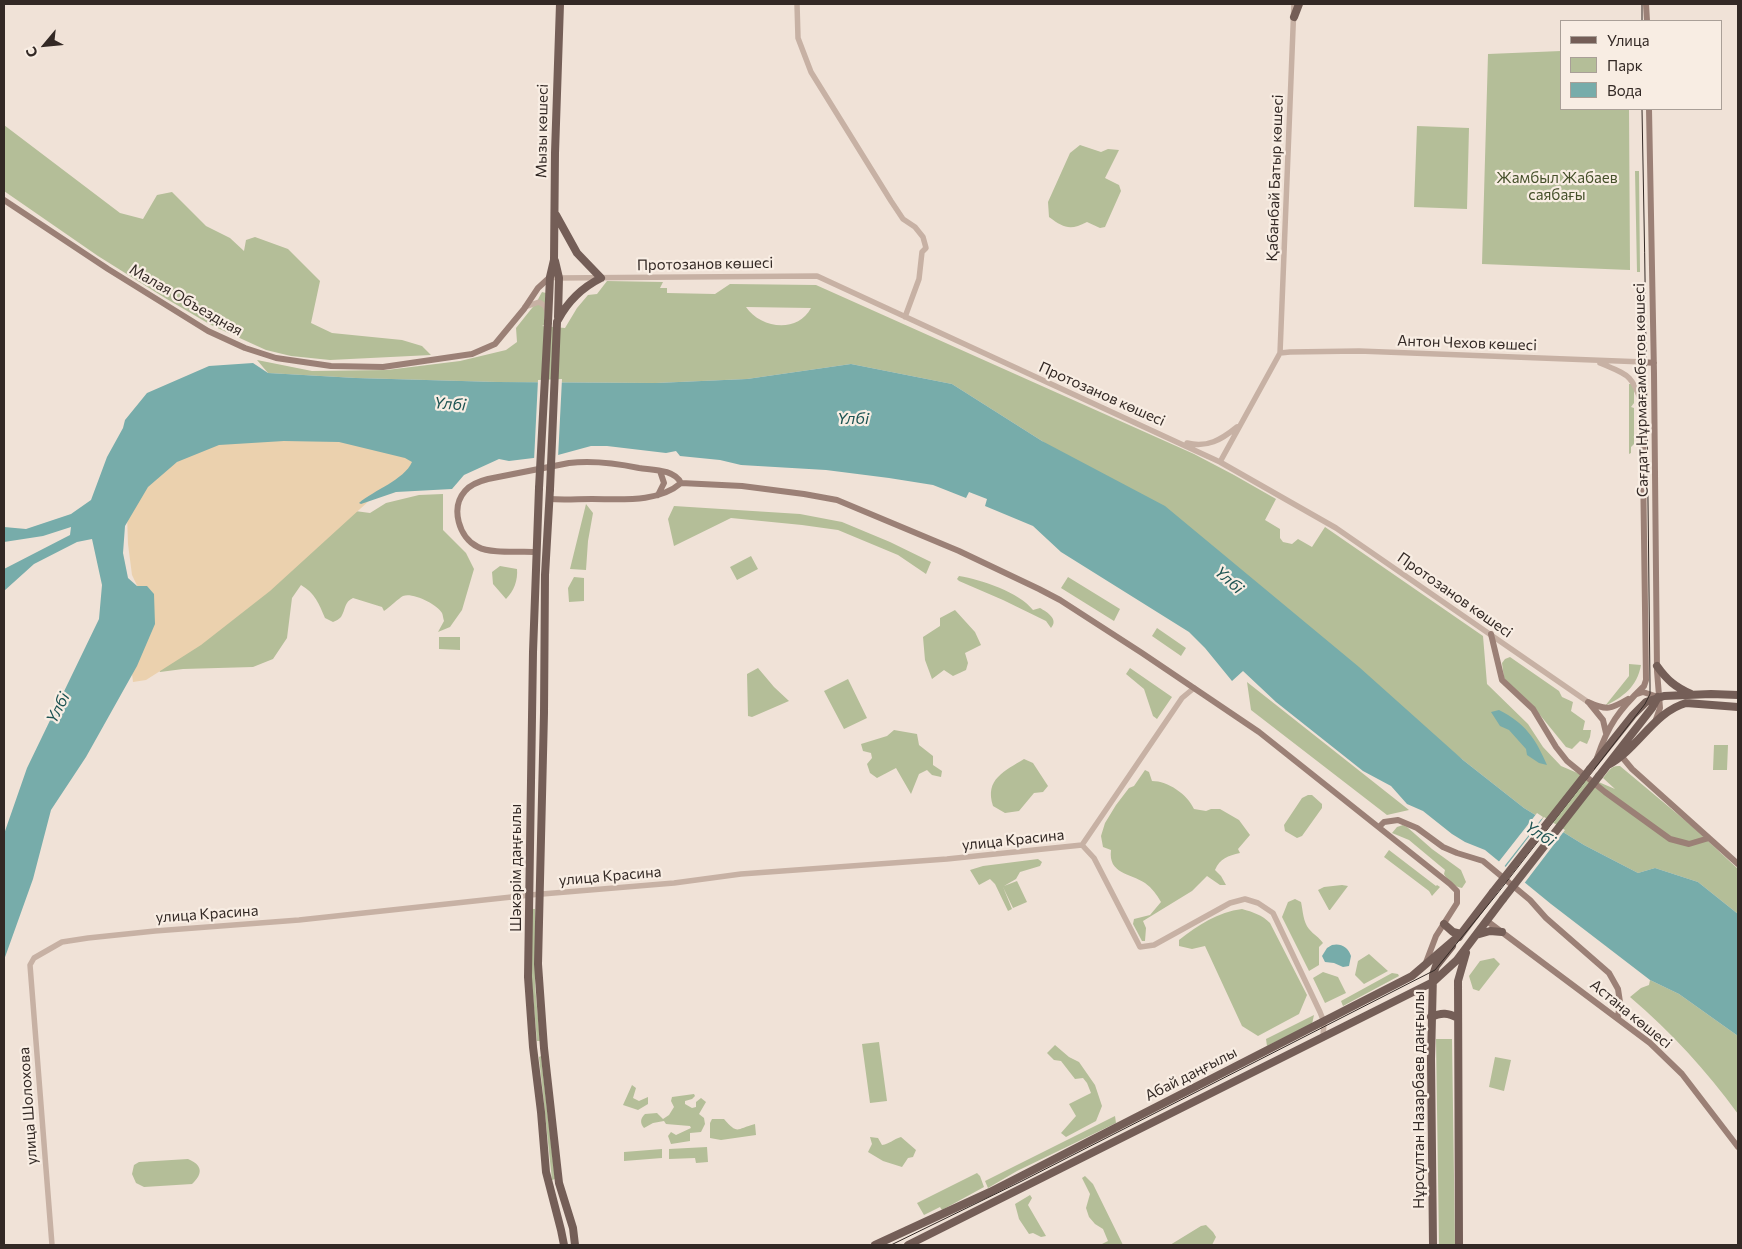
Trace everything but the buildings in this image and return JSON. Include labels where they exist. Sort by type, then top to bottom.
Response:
[{"type":"main road","name":"Мызы көшесі","points":[[554,260],[555,153],[560,4]]},
{"type":"main road","points":[[1294,17],[1299,4]]},
{"type":"main road","points":[[1646,4],[1647,20]]},
{"type":"main road","name":"Сағдат Нұрмағамбетов көшесі","points":[[1649,110],[1657,668],[1660,708],[1654,725]]},
{"type":"main road","name":"Малая Объездная","points":[[4,200],[108,269],[208,331],[245,348],[276,358],[331,366],[383,367],[472,354],[494,344],[525,307],[538,288],[550,277]]},
{"type":"main road","points":[[555,213],[577,253],[601,278],[586,286],[570,300],[558,321]]},
{"type":"main road","name":"Шәкәрім даңғылы","points":[[554,260],[550,277],[538,488],[532,663],[528,977],[533,1048],[546,1172],[564,1245]]},
{"type":"main road","name":"Шәкәрім даңғылы","points":[[554,260],[559,278],[545,575],[544,737],[538,964],[544,1048],[559,1183],[576,1244]]},
{"type":"main road","name":"Сағдат Нұрмағамбетов көшесі","points":[[1644,362],[1643,528],[1646,680],[1648,693]]},
{"type":"main road","name":"Антон Чехов көшесі","points":[[1644,362],[1654,363]]},
{"type":"main road","points":[[536,552],[480,548],[469,542],[461,530],[458,517],[459,504],[466,490],[476,482],[488,478],[582,461],[606,462],[660,470],[679,478],[681,483]]},
{"type":"main road","points":[[658,495],[664,483],[660,470]]},
{"type":"main road","points":[[549,499],[617,500],[658,495],[674,489],[681,483],[742,486],[837,500],[898,525],[1039,589],[1098,624],[1277,746],[1457,891],[1457,902],[1436,936],[1424,965]]},
{"type":"main road","points":[[535,575],[545,575]]},
{"type":"main road","points":[[1492,634],[1502,680],[1532,709],[1567,761],[1604,792],[1670,839],[1689,844],[1709,838]]},
{"type":"main road","points":[[532,663],[544,664]]},
{"type":"main road","points":[[1657,668],[1668,681],[1693,695]]},
{"type":"main road","points":[[1596,760],[1613,720],[1644,686],[1646,680]]},
{"type":"main road","points":[[1588,702],[1607,709],[1643,692],[1658,697]]},
{"type":"main road","points":[[1642,705],[1648,693]]},
{"type":"main road","points":[[1642,705],[1658,697],[1738,695]]},
{"type":"main road","name":"Абай даңғылы","points":[[908,1245],[1433,982],[1457,960],[1652,708],[1658,697]]},
{"type":"main road","points":[[1588,702],[1603,720],[1606,733]]},
{"type":"main road","points":[[1608,765],[1622,757],[1670,709],[1686,703],[1738,707]]},
{"type":"main road","name":"Абай даңғылы","points":[[874,1245],[990,1192],[1412,976],[1461,934],[1596,760],[1642,705]]},
{"type":"main road","points":[[531,737],[544,737]]},
{"type":"main road","points":[[1622,757],[1632,769],[1738,864]]},
{"type":"main road","points":[[1379,827],[1384,822],[1398,820],[1417,828],[1443,847],[1483,862],[1530,900],[1546,918],[1609,973],[1618,989],[1620,1002],[1618,1017]]},
{"type":"main road","name":"Астана көшесі","points":[[1487,920],[1650,1042],[1682,1074],[1738,1147]]},
{"type":"main road","points":[[1444,924],[1453,932],[1461,934]]},
{"type":"main road","points":[[1476,935],[1490,931],[1502,932]]},
{"type":"main road","name":"Нұрсұлтан Назарбаев даңғылы","points":[[1433,1245],[1431,1017],[1433,975],[1436,966],[1461,934]]},
{"type":"main road","points":[[1459,1245],[1458,981],[1468,946]]},
{"type":"main road","points":[[1431,1017],[1440,1013],[1446,1013],[1458,1018]]},
{"type":"main road","points":[[533,1048],[544,1048]]},
{"type":"main road","points":[[549,1186],[559,1183]]},
{"type":"main road","points":[[560,1245],[559,1239],[562,1234]]},
{"type":"street","points":[[797,4],[798,38],[811,72],[903,219],[915,227],[923,238],[926,248],[922,252],[919,279],[905,317]]},
{"type":"street","name":"Қабанбай Батыр көшесі","points":[[1280,353],[1294,4]]},
{"type":"street","name":"Протозанов көшесі","points":[[550,277],[817,276],[1220,462],[1336,528],[1588,702]]},
{"type":"street","points":[[525,307],[539,302],[545,306],[548,318]]},
{"type":"street","name":"Антон Чехов көшесі","points":[[1280,353],[1359,351],[1644,362]]},
{"type":"street","points":[[1220,462],[1280,353]]},
{"type":"street","points":[[1596,361],[1626,374],[1636,384],[1644,407]]},
{"type":"street","points":[[1176,442],[1207,445],[1218,441],[1240,424]]},
{"type":"street","points":[[1082,845],[1182,698],[1194,688]]},
{"type":"street","name":"улица Красина","points":[[30,965],[34,958],[62,942],[88,938],[299,920],[539,894],[674,883],[741,874],[946,859],[1082,845],[1094,858],[1140,948],[1154,945],[1230,903],[1245,900],[1258,903],[1273,913],[1324,1022]]},
{"type":"street","name":"улица Шолохова","points":[[30,965],[52,1245]]},
{"type":"street","points":[[1323,1037],[1324,1022]]},
{"type":"green space","name":"Жамбыл Жабаев саябағы","points":[[1560,51],[1560,110],[1629,110],[1630,270],[1482,264],[1488,54]]},
{"type":"green space","points":[[4,125],[120,213],[143,219],[157,195],[172,192],[206,226],[230,238],[244,251],[246,240],[255,237],[288,249],[320,281],[311,323],[332,333],[402,340],[422,346],[431,355],[330,360],[291,356],[266,350],[211,325],[98,256],[4,191]]},
{"type":"green space","points":[[1417,126],[1469,128],[1467,209],[1414,207]]},
{"type":"green space","points":[[1080,145],[1101,152],[1108,149],[1119,150],[1105,178],[1119,185],[1121,191],[1105,227],[1100,228],[1087,222],[1076,227],[1067,227],[1049,217],[1048,202],[1070,153]]},
{"type":"green space","points":[[1635,171],[1639,171],[1640,272],[1637,272]]},
{"type":"green space","points":[[607,281],[663,282],[660,288],[667,288],[667,293],[715,294],[730,284],[816,285],[1194,454],[1234,475],[1276,499],[1265,520],[1280,529],[1280,538],[1283,542],[1292,544],[1298,539],[1312,547],[1325,527],[1483,636],[1487,684],[1528,724],[1543,747],[1561,766],[1615,789],[1603,778],[1612,768],[1620,766],[1693,827],[1738,869],[1738,914],[1698,882],[1655,868],[1638,873],[1584,845],[1524,808],[1042,441],[952,384],[851,364],[747,379],[656,383],[497,382],[356,378],[268,373],[257,360],[312,371],[387,370],[460,361],[506,350],[517,342],[516,328],[536,303],[542,292],[546,293],[544,325],[542,326],[565,328],[577,308],[588,295],[597,294]],"holes":[[[746,307],[811,308],[797,322],[779,325],[760,320]]]},
{"type":"green space","points":[[1629,384],[1634,384],[1634,403],[1631,407],[1634,408],[1634,444],[1629,454]]},
{"type":"green space","points":[[443,494],[443,530],[466,553],[474,569],[462,610],[450,627],[438,632],[444,621],[439,610],[424,600],[407,595],[401,597],[384,611],[382,607],[353,598],[347,604],[341,617],[333,622],[325,618],[313,595],[301,585],[292,598],[287,638],[273,659],[253,667],[183,669],[160,672],[151,654],[355,511],[370,513],[386,503],[419,495]]},
{"type":"green space","points":[[586,504],[593,513],[588,541],[586,570],[570,569]]},
{"type":"green space","points":[[674,506],[800,514],[842,522],[931,562],[926,574],[898,555],[838,530],[731,518],[674,546],[668,519]]},
{"type":"green space","points":[[751,556],[758,569],[737,580],[730,567]]},
{"type":"green space","points":[[500,566],[517,569],[515,585],[506,599],[493,584],[492,572]]},
{"type":"green space","points":[[959,576],[978,580],[1009,592],[1033,610],[1040,608],[1051,616],[1054,622],[1053,625],[1051,628],[1046,621],[959,581],[957,579]]},
{"type":"green space","points":[[574,577],[584,578],[584,601],[569,602],[568,588]]},
{"type":"green space","points":[[1068,577],[1120,609],[1114,621],[1061,588]]},
{"type":"green space","points":[[955,610],[975,632],[981,645],[965,653],[968,663],[966,670],[953,676],[944,670],[932,679],[925,660],[923,637],[940,626],[940,618]]},
{"type":"green space","points":[[1157,628],[1186,648],[1181,656],[1152,636]]},
{"type":"green space","points":[[439,637],[460,637],[460,650],[439,649]]},
{"type":"green space","points":[[1510,657],[1559,691],[1562,697],[1573,702],[1571,711],[1585,721],[1583,730],[1591,730],[1587,744],[1580,741],[1572,749],[1566,747],[1540,715],[1504,678],[1502,663]]},
{"type":"green space","points":[[1629,664],[1641,665],[1633,685],[1618,699],[1605,706],[1629,676]]},
{"type":"green space","points":[[758,668],[789,701],[752,717],[748,716],[747,674]]},
{"type":"green space","points":[[1130,668],[1172,697],[1157,719],[1153,716],[1144,689],[1126,674]]},
{"type":"green space","points":[[848,679],[867,718],[844,729],[824,691]]},
{"type":"green space","points":[[1247,682],[1409,810],[1387,815],[1251,710]]},
{"type":"green space","points":[[894,730],[917,734],[919,745],[933,756],[933,765],[942,771],[941,777],[932,775],[927,770],[919,774],[911,794],[896,768],[877,778],[870,773],[867,764],[872,758],[871,753],[863,751],[861,744],[887,736]]},
{"type":"green space","points":[[1714,745],[1728,745],[1727,770],[1713,770]]},
{"type":"green space","points":[[1024,759],[1033,763],[1048,786],[1043,792],[1034,793],[1019,811],[1005,813],[993,806],[991,789],[994,782],[1003,772]]},
{"type":"green space","points":[[1145,770],[1149,772],[1152,781],[1164,783],[1176,789],[1187,798],[1194,809],[1206,811],[1220,809],[1239,820],[1250,835],[1238,849],[1240,853],[1225,858],[1215,870],[1226,885],[1220,885],[1207,876],[1192,891],[1143,921],[1146,928],[1145,941],[1142,941],[1133,924],[1134,919],[1150,915],[1161,902],[1145,883],[1116,868],[1111,858],[1111,850],[1103,847],[1101,836],[1105,823],[1116,805],[1129,788],[1134,786]]},
{"type":"green space","points":[[1312,795],[1322,804],[1322,808],[1302,836],[1297,838],[1285,831],[1284,825],[1302,798]]},
{"type":"green space","points":[[1403,825],[1461,870],[1466,882],[1462,888],[1451,883],[1444,874],[1445,870],[1409,840],[1392,833],[1397,827]]},
{"type":"green space","points":[[1389,850],[1436,886],[1440,887],[1432,896],[1429,891],[1384,857]]},
{"type":"green space","points":[[1038,859],[1042,862],[1040,866],[1020,872],[1016,879],[1004,886],[1017,881],[1027,902],[1013,908],[1003,887],[1012,909],[1008,911],[995,884],[990,879],[979,885],[970,870],[983,866]]},
{"type":"green space","points":[[1348,886],[1329,910],[1318,890],[1324,887]]},
{"type":"green space","points":[[1295,899],[1301,902],[1307,926],[1323,943],[1319,947],[1319,965],[1309,971],[1282,917],[1288,902]]},
{"type":"green space","points":[[532,909],[535,909],[535,985],[540,1041],[537,1041],[532,985]]},
{"type":"green space","points":[[1242,909],[1257,914],[1270,923],[1307,995],[1299,1014],[1258,1036],[1242,1026],[1205,946],[1192,949],[1179,946],[1179,940],[1201,924],[1225,913]]},
{"type":"green space","points":[[1369,954],[1388,971],[1364,984],[1355,975],[1358,961]]},
{"type":"green space","points":[[1494,958],[1500,964],[1479,991],[1473,989],[1469,976],[1480,961]]},
{"type":"green space","points":[[1323,972],[1338,977],[1346,993],[1325,1003],[1313,978]]},
{"type":"green space","points":[[1392,973],[1399,976],[1343,1006],[1341,1001]]},
{"type":"green space","points":[[1650,980],[1679,994],[1738,1036],[1738,1114],[1688,1052],[1630,997],[1641,988],[1649,985]]},
{"type":"green space","points":[[1314,1015],[1312,1024],[1267,1046],[1266,1039]]},
{"type":"green space","points":[[1436,1039],[1452,1039],[1455,1245],[1439,1245]]},
{"type":"green space","points":[[879,1042],[887,1101],[870,1103],[862,1044]]},
{"type":"green space","points":[[1055,1045],[1069,1057],[1079,1062],[1095,1085],[1102,1106],[1096,1121],[1066,1137],[1061,1133],[1076,1116],[1069,1104],[1091,1093],[1083,1078],[1075,1079],[1061,1061],[1054,1060],[1047,1053]]},
{"type":"green space","points":[[541,1056],[555,1179],[552,1180],[539,1057]]},
{"type":"green space","points":[[1495,1057],[1511,1060],[1504,1091],[1489,1087]]},
{"type":"green space","points":[[632,1085],[636,1088],[633,1098],[639,1101],[648,1097],[648,1104],[638,1110],[623,1105]]},
{"type":"green space","points":[[694,1094],[695,1096],[685,1101],[685,1104],[692,1108],[696,1107],[696,1102],[701,1098],[706,1102],[699,1114],[704,1118],[705,1124],[701,1132],[690,1133],[690,1141],[671,1144],[668,1136],[671,1132],[676,1135],[691,1128],[690,1126],[666,1124],[664,1121],[653,1123],[644,1128],[641,1119],[645,1114],[657,1113],[663,1119],[669,1115],[674,1107],[671,1101],[672,1097]]},
{"type":"green space","points":[[1115,1116],[1116,1123],[1017,1171],[988,1188],[985,1181]]},
{"type":"green space","points":[[712,1119],[724,1119],[735,1129],[755,1124],[756,1135],[721,1140],[710,1138],[710,1123]]},
{"type":"green space","points":[[870,1137],[878,1138],[882,1145],[901,1137],[916,1150],[913,1157],[908,1158],[902,1167],[883,1161],[868,1152],[872,1144]]},
{"type":"green space","points":[[707,1147],[708,1162],[696,1163],[695,1158],[669,1159],[669,1149]]},
{"type":"green space","points":[[662,1149],[662,1158],[624,1161],[624,1152]]},
{"type":"green space","points":[[188,1159],[197,1164],[200,1170],[198,1177],[192,1184],[144,1187],[136,1183],[132,1174],[134,1165],[139,1162]]},
{"type":"green space","points":[[977,1173],[984,1187],[942,1210],[940,1207],[924,1215],[917,1203]]},
{"type":"green space","points":[[1085,1176],[1093,1184],[1123,1245],[1100,1245],[1108,1241],[1103,1229],[1089,1217],[1086,1208],[1090,1194],[1082,1178]]},
{"type":"green space","points":[[1030,1195],[1032,1198],[1028,1205],[1046,1236],[1041,1237],[1033,1233],[1029,1234],[1019,1219],[1015,1204]]},
{"type":"green space","points":[[1206,1225],[1216,1237],[1212,1245],[1170,1245],[1201,1226]]},
{"type":"sand","points":[[240,423],[454,451],[371,499],[270,591],[201,645],[146,680],[133,682],[132,674],[144,600],[132,575],[128,544],[127,515],[133,489]]},
{"type":"water","name":"Үлбі","points":[[253,363],[268,373],[356,378],[497,382],[656,383],[747,379],[851,364],[952,384],[1042,441],[1165,506],[1359,667],[1463,760],[1524,808],[1584,845],[1638,873],[1655,868],[1698,882],[1738,914],[1738,1036],[1679,994],[1650,980],[1551,904],[1485,850],[1465,842],[1423,811],[1407,804],[1391,786],[1363,771],[1276,702],[1243,671],[1232,681],[1189,632],[1061,552],[1033,526],[985,506],[987,499],[969,492],[966,498],[933,485],[889,478],[826,470],[741,465],[720,460],[680,456],[676,451],[666,453],[607,446],[591,446],[558,455],[509,461],[499,459],[464,475],[452,489],[396,492],[361,504],[359,503],[365,498],[396,479],[412,462],[405,458],[339,442],[284,441],[219,445],[177,462],[148,487],[125,526],[123,553],[128,578],[137,586],[147,586],[154,594],[155,624],[137,666],[86,757],[51,810],[33,879],[4,960],[4,834],[27,768],[99,619],[102,585],[92,539],[77,542],[34,564],[4,591],[4,569],[70,535],[71,527],[43,536],[4,542],[4,527],[26,529],[71,514],[91,500],[107,457],[123,428],[125,420],[147,393],[209,366]]},
{"type":"water","points":[[1499,710],[1523,726],[1539,747],[1547,765],[1539,763],[1527,755],[1526,749],[1509,730],[1500,726],[1491,712]]},
{"type":"water","points":[[1332,945],[1341,945],[1348,950],[1351,956],[1349,966],[1343,967],[1325,962],[1322,956],[1327,948]]},
{"type":"pier","points":[[562,379],[558,458],[534,461],[538,380]]},
{"type":"pier","points":[[1537,813],[1543,817],[1503,868],[1497,864]]},
{"type":"pier","points":[[1544,817],[1565,830],[1523,885],[1504,869]]},
{"type":"tram line","points":[[1642,4],[1642,20]]},
{"type":"tram line","points":[[891,1245],[1022,1181],[1435,970],[1497,894],[1645,704],[1650,694],[1650,685],[1642,110]]}]
